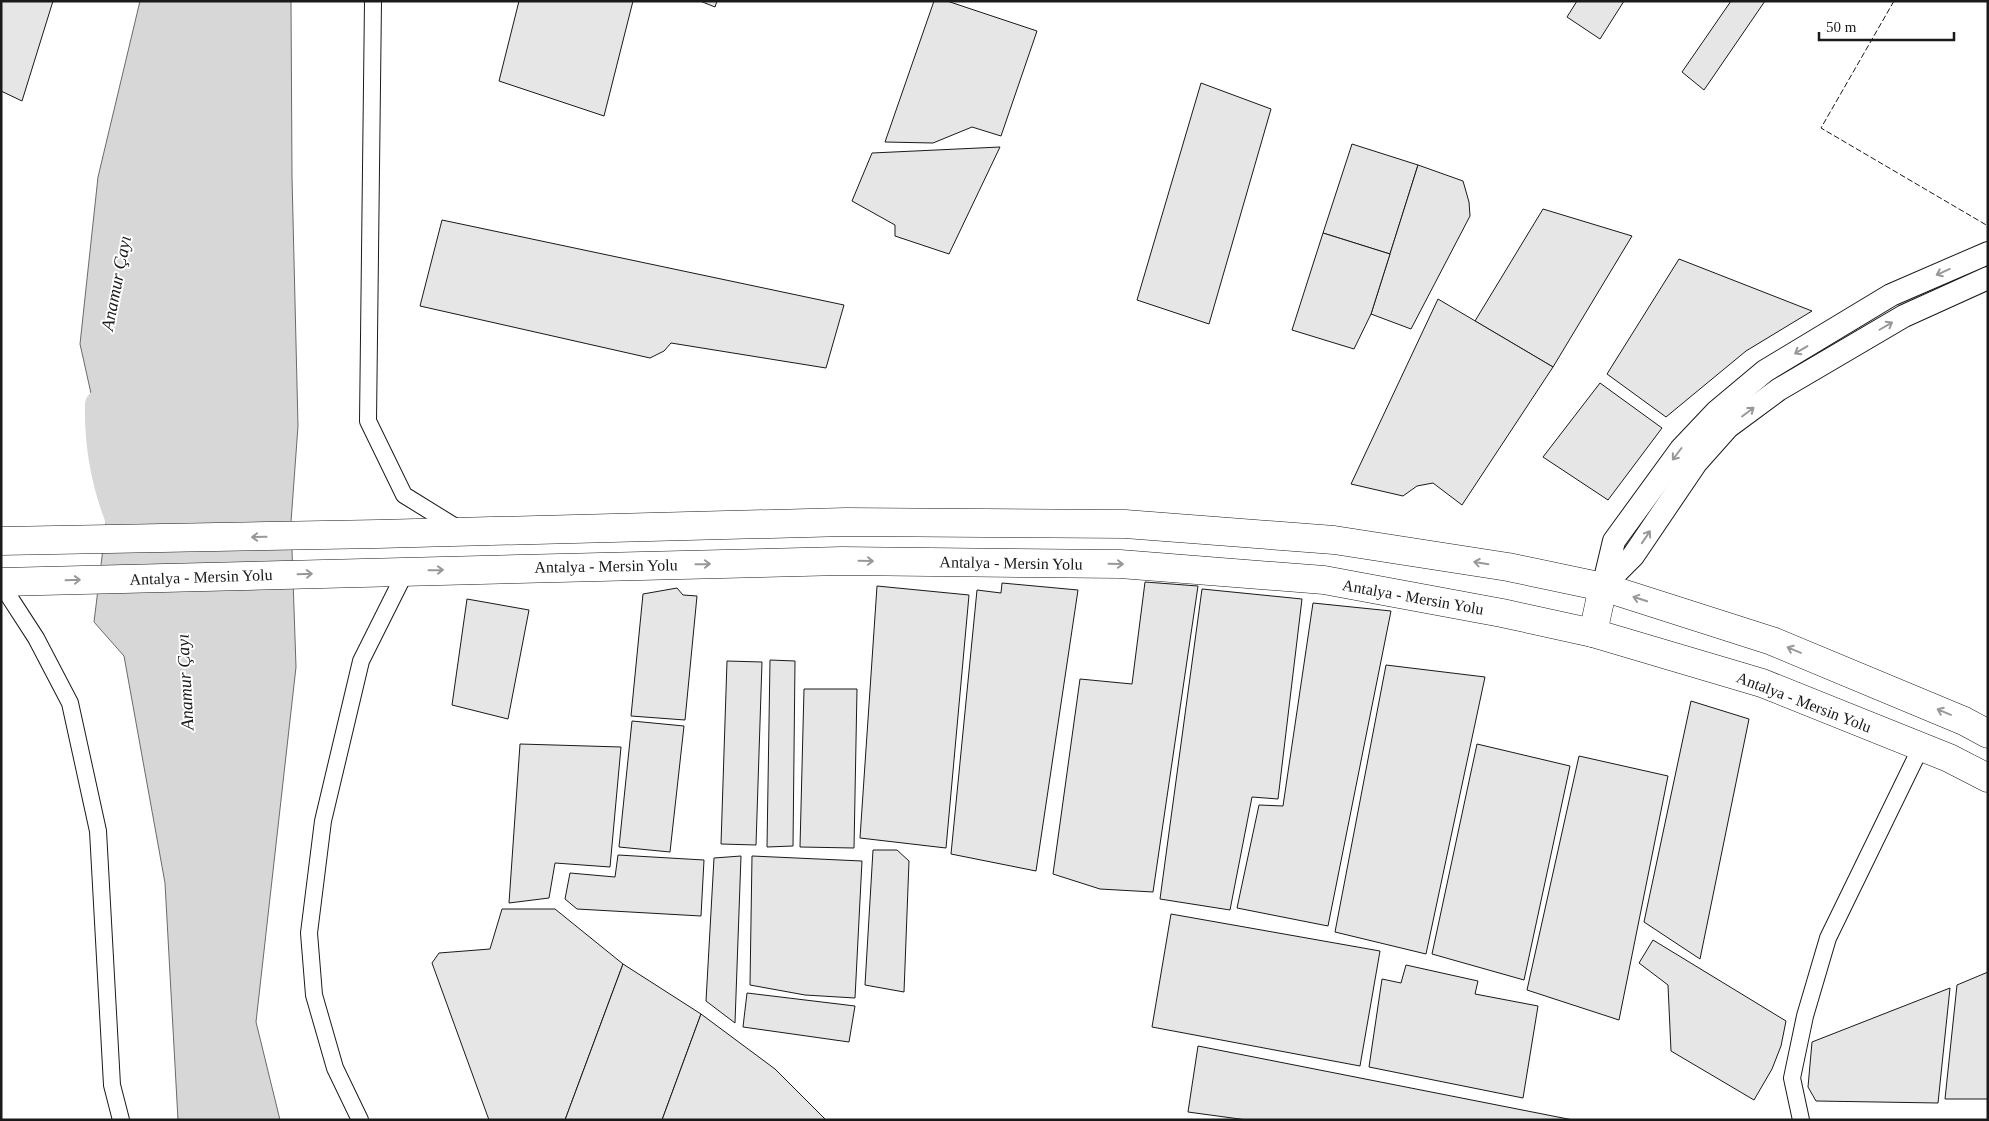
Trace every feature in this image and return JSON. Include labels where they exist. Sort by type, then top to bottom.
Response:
[{"type":"highway","points":[[13,541],[846,522],[1125,524],[1334,540],[1508,567],[1603,587],[1772,641],[1964,721],[1988,734]]},
{"type":"highway","name":"Antalya - Mersin Yolu","points":[[9,583],[397,571],[842,561],[1120,564],[1324,580],[1502,613],[1593,633],[1762,683],[1921,747],[1988,778]]},
{"type":"highway","points":[[1593,633],[1603,587]]},
{"type":"street","points":[[373,1],[368,421],[404,495],[462,532]]},
{"type":"street","points":[[1603,587],[1614,541],[1681,449],[1716,412],[1765,372],[1891,295],[1988,253]]},
{"type":"street","points":[[1603,587],[1633,556],[1696,463],[1728,427],[1778,390],[1904,316],[1988,278]]},
{"type":"street","points":[[360,1120],[335,1068],[314,995],[309,933],[323,821],[361,661],[397,571]]},
{"type":"street","points":[[9,583],[70,703],[98,831],[112,1085],[121,1120]]},
{"type":"street","points":[[1801,1120],[1792,1078],[1804,1016],[1828,938],[1921,747]]},
{"type":"water","points":[[140,1],[291,1],[292,177],[298,426],[291,522],[296,667],[256,1022],[280,1120],[178,1120],[165,883],[124,656],[94,622],[111,483],[80,344],[98,177]]},
{"type":"building","points":[[1,1],[53,1],[22,101],[1,91]]},
{"type":"building","points":[[519,1],[633,1],[604,116],[499,81]]},
{"type":"building","points":[[700,1],[717,1],[715,7]]},
{"type":"building","points":[[934,1],[947,1],[1037,31],[1001,136],[972,127],[933,143],[885,142]]},
{"type":"building","points":[[1577,1],[1624,1],[1600,39],[1567,17]]},
{"type":"building","points":[[1731,1],[1765,1],[1704,90],[1682,72]]},
{"type":"building","points":[[1201,83],[1271,109],[1209,324],[1137,300]]},
{"type":"building","points":[[1352,144],[1418,165],[1390,254],[1323,233]]},
{"type":"building","points":[[1000,147],[949,254],[895,236],[895,225],[852,201],[872,153]]},
{"type":"building","points":[[1418,165],[1463,181],[1469,202],[1470,216],[1411,329],[1371,314]]},
{"type":"building","points":[[1543,209],[1632,236],[1553,367],[1475,321]]},
{"type":"building","points":[[442,220],[844,305],[826,368],[671,343],[664,351],[650,358],[420,306]]},
{"type":"building","points":[[1323,233],[1390,254],[1371,314],[1354,349],[1292,330]]},
{"type":"building","points":[[1679,259],[1812,311],[1746,351],[1666,417],[1607,374]]},
{"type":"building","points":[[1438,299],[1553,367],[1462,505],[1433,483],[1417,486],[1403,496],[1351,484]]},
{"type":"building","points":[[1600,383],[1662,428],[1608,500],[1543,457]]},
{"type":"building","points":[[1145,582],[1198,586],[1153,892],[1100,889],[1053,874],[1080,679],[1132,684]]},
{"type":"building","points":[[1002,583],[1078,590],[1036,871],[951,854],[977,590],[1001,593]]},
{"type":"building","points":[[877,586],[969,595],[946,848],[860,838]]},
{"type":"building","points":[[677,588],[683,595],[697,596],[685,720],[631,716],[643,594]]},
{"type":"building","points":[[1202,589],[1302,599],[1278,799],[1252,797],[1230,910],[1160,899]]},
{"type":"building","points":[[467,599],[529,610],[508,719],[452,705]]},
{"type":"building","points":[[1313,603],[1391,611],[1328,926],[1237,908],[1259,805],[1283,806]]},
{"type":"building","points":[[770,660],[795,661],[793,846],[767,847]]},
{"type":"building","points":[[727,661],[762,662],[756,845],[721,844]]},
{"type":"building","points":[[1386,665],[1485,677],[1426,954],[1335,932]]},
{"type":"building","points":[[804,689],[857,689],[854,848],[800,847]]},
{"type":"building","points":[[1691,701],[1749,719],[1700,959],[1644,922]]},
{"type":"building","points":[[632,721],[684,726],[670,852],[619,847]]},
{"type":"building","points":[[520,744],[621,747],[610,867],[555,863],[549,898],[509,903]]},
{"type":"building","points":[[1477,744],[1570,766],[1524,980],[1432,954]]},
{"type":"building","points":[[1579,756],[1668,776],[1619,1020],[1527,990]]},
{"type":"building","points":[[873,850],[897,850],[909,861],[904,992],[865,985]]},
{"type":"building","points":[[618,855],[704,860],[701,916],[577,909],[565,899],[570,873],[615,877]]},
{"type":"building","points":[[741,856],[735,1023],[706,1001],[714,858]]},
{"type":"building","points":[[752,856],[862,861],[855,998],[805,995],[750,985]]},
{"type":"building","points":[[502,909],[555,909],[623,964],[565,1120],[489,1120],[432,963],[439,953],[490,949]]},
{"type":"building","points":[[1171,914],[1380,951],[1360,1066],[1152,1027]]},
{"type":"building","points":[[1653,940],[1786,1021],[1781,1046],[1772,1069],[1754,1100],[1671,1051],[1668,985],[1639,963]]},
{"type":"building","points":[[623,964],[701,1014],[662,1120],[565,1120]]},
{"type":"building","points":[[1406,965],[1478,981],[1475,994],[1538,1006],[1523,1098],[1369,1067],[1382,979],[1401,983]]},
{"type":"building","points":[[1988,972],[1988,1099],[1945,1099],[1957,985]]},
{"type":"building","points":[[1950,988],[1938,1103],[1816,1101],[1808,1087],[1812,1042]]},
{"type":"building","points":[[747,993],[855,1006],[849,1042],[743,1027]]},
{"type":"building","points":[[701,1014],[775,1069],[826,1120],[662,1120]]},
{"type":"building","points":[[1198,1046],[1573,1120],[1247,1120],[1188,1112]]},
{"type":"waterway","name":"Anamur Çayı","points":[[101,405],[102,437],[107,468],[114,499],[125,528]]},
{"type":"fence","points":[[1894,1],[1821,128],[1988,226]]}]
